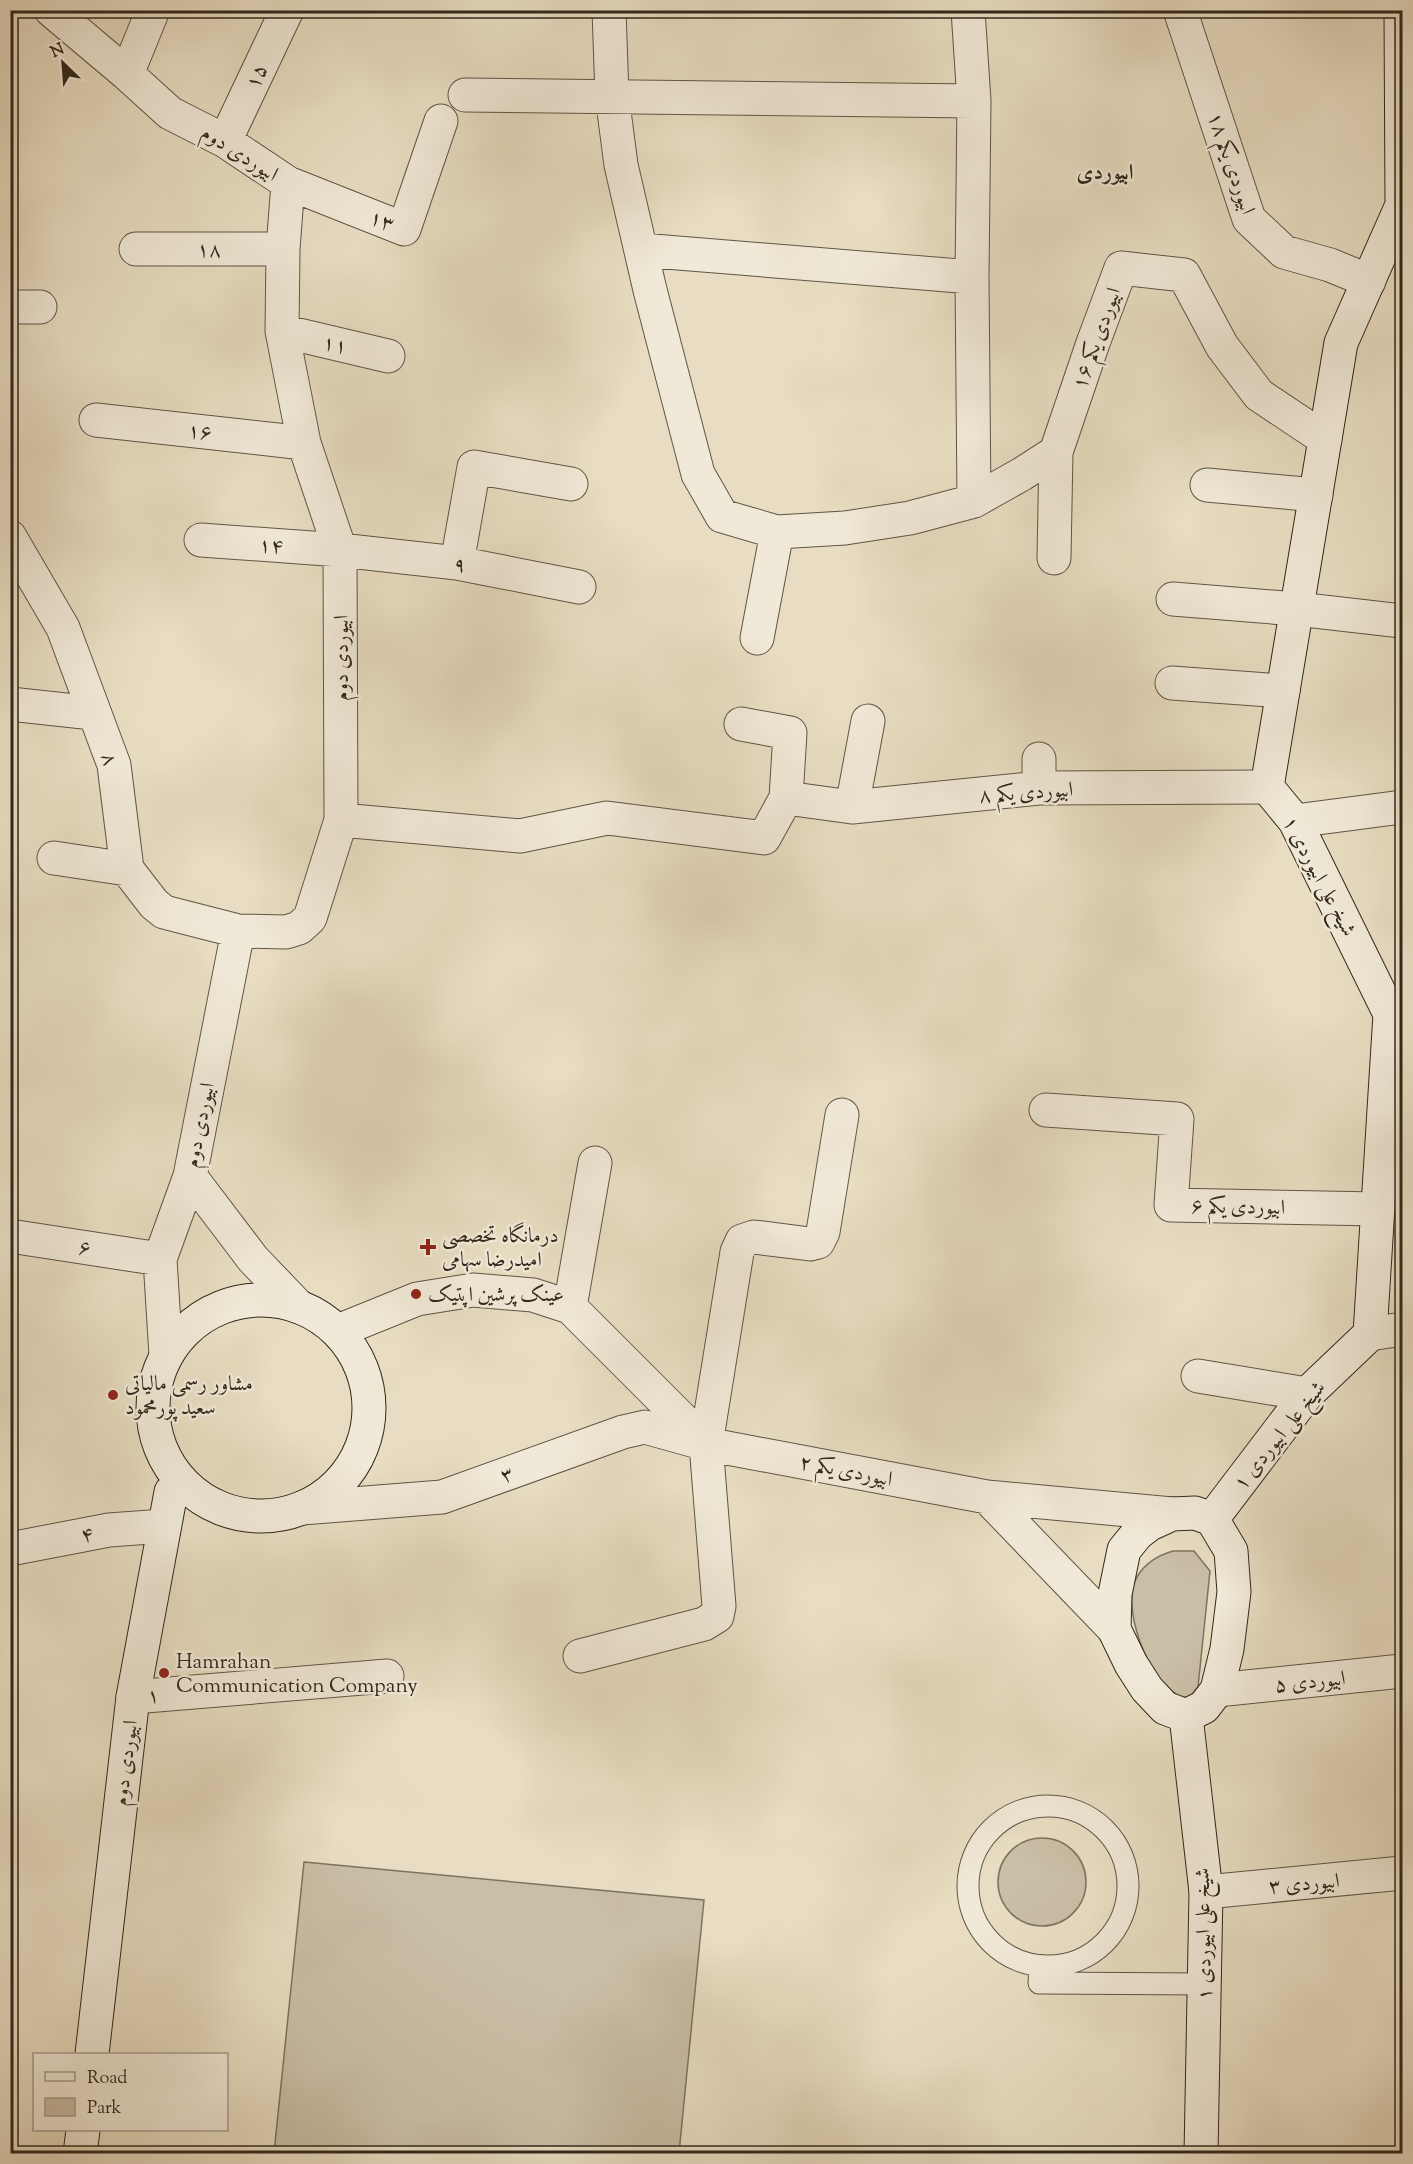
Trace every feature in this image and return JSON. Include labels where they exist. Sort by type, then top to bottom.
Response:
[{"type":"street","name":"ابیوردی دوم","points":[[51,10],[170,113],[225,141],[288,183],[283,249],[282,332],[304,443],[340,550],[341,820],[310,918],[299,928],[286,932],[238,931],[190,1176],[160,1259],[166,1356]]},
{"type":"street","points":[[127,74],[153,10]]},
{"type":"street","name":"۱۵","points":[[225,141],[287,10]]},
{"type":"street","points":[[609,10],[612,96],[621,165],[640,250],[698,474],[722,516],[777,532],[845,528],[910,518],[974,501],[1056,452]]},
{"type":"street","points":[[968,10],[974,101],[972,277],[974,501]]},
{"type":"street","name":"۱۸ ابیوردی یکم","points":[[1180,10],[1249,219],[1284,252],[1330,265],[1369,281]]},
{"type":"street","points":[[1267,787],[1341,343],[1402,205],[1401,10]]},
{"type":"street","points":[[465,95],[974,101]]},
{"type":"street","name":"۱۳","points":[[288,183],[404,229],[441,121]]},
{"type":"street","name":"۱۸","points":[[136,249],[283,249]]},
{"type":"street","points":[[640,250],[972,277]]},
{"type":"street","name":"۱۶ ابیوردی یکم","points":[[1056,452],[1121,268],[1184,274],[1222,346],[1259,394],[1325,439]]},
{"type":"street","name":"۱۱","points":[[282,332],[388,356]]},
{"type":"street","name":"۱۶","points":[[96,420],[304,443]]},
{"type":"street","points":[[1054,558],[1056,452]]},
{"type":"street","points":[[457,563],[474,467],[571,484]]},
{"type":"street","points":[[1207,484],[1316,495]]},
{"type":"street","points":[[757,638],[777,532]]},
{"type":"street","name":"۸","points":[[10,537],[63,628],[114,765],[127,869]]},
{"type":"street","name":"۱۴","points":[[201,540],[340,550]]},
{"type":"street","name":"۹","points":[[340,550],[457,563],[579,587]]},
{"type":"street","points":[[1173,599],[1297,609],[1402,621]]},
{"type":"street","points":[[1172,683],[1283,692]]},
{"type":"street","points":[[10,704],[93,713]]},
{"type":"street","points":[[852,807],[868,722]]},
{"type":"street","points":[[341,820],[520,836],[607,818],[764,838],[786,798],[790,733],[741,724]]},
{"type":"street","name":"۸ ابیوردی یکم","points":[[786,798],[852,807],[1039,774],[1267,787]]},
{"type":"street","name":"شیخ علی ابیوردی ۱","points":[[1212,1520],[1307,1394],[1370,1334],[1390,1014],[1295,821],[1267,787]]},
{"type":"street","points":[[1295,821],[1402,807]]},
{"type":"street","points":[[54,858],[127,869],[154,904],[164,912],[238,931]]},
{"type":"street","name":"۶ ابیوردی یکم","points":[[1046,1110],[1177,1119],[1171,1205],[1378,1209]]},
{"type":"street","points":[[580,1656],[704,1624],[717,1616],[719,1606],[706,1444],[738,1252],[742,1241],[754,1237],[810,1244],[818,1242],[824,1232],[842,1115]]},
{"type":"street","points":[[570,1307],[595,1163]]},
{"type":"street","points":[[190,1176],[253,1259],[299,1307]]},
{"type":"street","name":"۶","points":[[10,1236],[160,1259]]},
{"type":"street","points":[[338,1331],[417,1299],[473,1290],[533,1295],[570,1307],[706,1444]]},
{"type":"street","points":[[248,1301],[274,1301],[299,1307],[320,1317],[338,1331],[352,1350],[363,1371],[368,1394],[369,1418],[364,1440],[354,1462],[340,1481],[322,1497],[302,1508],[279,1514],[255,1516],[232,1512],[210,1504],[172,1483],[159,1446],[152,1416],[153,1395],[157,1376],[166,1356],[181,1336],[200,1319],[223,1306],[248,1301]]},
{"type":"street","points":[[1370,1334],[1402,1329]]},
{"type":"street","points":[[1198,1376],[1307,1394]]},
{"type":"street","name":"۳","points":[[302,1508],[442,1497],[623,1432],[645,1427],[706,1444]]},
{"type":"street","name":"۲ ابیوردی یکم","points":[[706,1444],[987,1497],[1172,1514]]},
{"type":"street","name":"ابیوردی دوم","points":[[92,2053],[133,1697],[172,1483]]},
{"type":"street","points":[[987,1497],[1114,1629],[1131,1664],[1147,1689],[1165,1708],[1185,1716],[1204,1707],[1217,1690],[1227,1649],[1234,1592],[1231,1551],[1212,1520],[1195,1513],[1172,1514],[1150,1524],[1137,1534],[1124,1550],[1115,1594],[1114,1629]]},
{"type":"street","name":"۴","points":[[10,1549],[109,1530],[164,1526]]},
{"type":"street","name":"۵ ابیوردی","points":[[1217,1690],[1402,1671]]},
{"type":"street","name":"۱","points":[[133,1697],[387,1676]]},
{"type":"street","name":"شیخ علی ابیوردی ۱","points":[[1185,1716],[1206,1892],[1201,2154]]},
{"type":"street","name":"۳ ابیوردی","points":[[1206,1892],[1402,1873]]},
{"type":"street","points":[[80,2154],[83,2131]]},
{"type":"lane","points":[[1039,1806],[1065,1808],[1091,1818],[1111,1835],[1124,1859],[1129,1886],[1124,1912],[1111,1936],[1092,1954],[1066,1964],[1040,1966],[1015,1959],[993,1945],[977,1924],[969,1900],[969,1874],[977,1849],[992,1829],[1014,1814],[1039,1806]]},
{"type":"lane","points":[[1040,1966],[1039,1983],[1204,1984]]},
{"type":"green space","points":[[1173,1551],[1194,1551],[1210,1571],[1198,1687],[1189,1698],[1176,1694],[1156,1673],[1140,1641],[1134,1623],[1132,1605],[1133,1590],[1140,1572],[1153,1560]]},
{"type":"green space","points":[[1033,1838],[1051,1838],[1067,1845],[1079,1857],[1086,1873],[1086,1891],[1079,1907],[1067,1919],[1051,1926],[1033,1926],[1017,1919],[1005,1907],[998,1891],[998,1873],[1005,1857],[1017,1845]]},
{"type":"green space","points":[[304,1862],[704,1900],[679,2153],[274,2153]]},
{"type":"place","name":"درمانگاه تخصصی امیدرضا سهامی","points":[[428,1247]]},
{"type":"place","name":"عینک پرشین اپتیک","points":[[416,1294]]},
{"type":"place","name":"مشاور رسمی مالیاتی سعید پورمحمود","points":[[113,1395]]},
{"type":"place","name":"Hamrahan Communication Company","points":[[164,1673]]},
{"type":"district","name":"ابیوردی","points":[[1105,171]]}]
